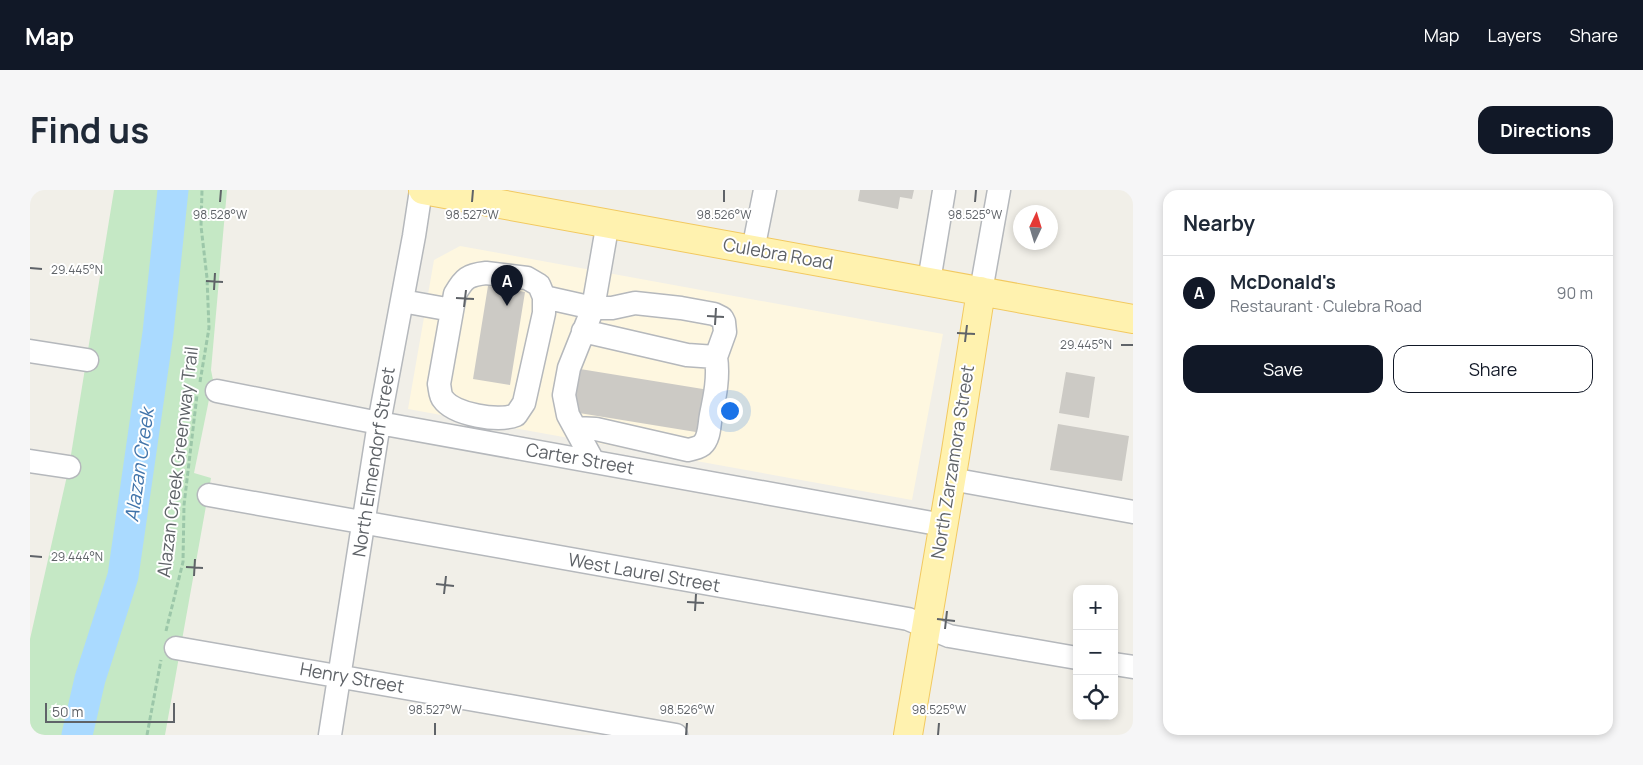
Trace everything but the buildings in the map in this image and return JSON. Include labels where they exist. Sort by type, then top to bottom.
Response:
[{"type":"main road","name":"Culebra Road","points":[[422,190],[497,197],[608,222],[753,250],[1133,319]]},
{"type":"main road","name":"North Zarzamora Street","points":[[908,735],[981,291]]},
{"type":"street","name":"North Elmendorf Street","points":[[330,735],[341,676],[379,423],[422,190]]},
{"type":"street","points":[[753,250],[765,190]]},
{"type":"street","name":"North Zarzamora Street","points":[[981,291],[999,190]]},
{"type":"street","points":[[929,281],[944,191]]},
{"type":"street","points":[[593,461],[568,415],[564,394],[569,368],[593,308],[608,222]]},
{"type":"street","points":[[486,273],[527,278],[539,285],[544,297],[544,313],[524,403],[516,415],[501,419],[471,414],[453,408],[442,398],[439,384],[455,294],[462,282],[472,274],[486,273]]},
{"type":"street","points":[[544,297],[593,308],[612,308],[635,302],[681,308],[714,314],[722,318],[724,322],[724,332],[716,357],[718,370],[716,398],[708,437],[703,444],[688,450],[596,429],[575,428]]},
{"type":"street","points":[[402,301],[452,310]]},
{"type":"street","points":[[583,332],[687,355],[716,357]]},
{"type":"street","points":[[30,351],[87,360]]},
{"type":"street","name":"Carter Street","points":[[217,391],[379,423],[943,526]]},
{"type":"street","points":[[510,447],[513,417]]},
{"type":"street","points":[[30,461],[69,468]]},
{"type":"street","points":[[951,479],[1133,512]]},
{"type":"street","name":"West Laurel Street","points":[[209,495],[908,619],[949,636],[1073,657]]},
{"type":"street","name":"Henry Street","points":[[168,648],[341,676],[676,735]]},
{"type":"street","points":[[1118,665],[1133,667]]},
{"type":"path","name":"Alazan Creek Greenway Trail","points":[[147,735],[168,648],[183,562],[184,505],[188,462],[209,328],[207,278],[201,226],[202,190]]},
{"type":"shaded area","points":[[460,246],[943,334],[912,500],[408,409],[434,260]]},
{"type":"green space","points":[[114,190],[227,190],[211,370],[213,380],[194,473],[211,478],[165,735],[30,735],[30,639],[69,467]]},
{"type":"waterway","name":"Alazan Creek","points":[[77,735],[90,679],[123,576],[158,333],[173,190]]},
{"type":"place","name":"McDonald's","points":[[507,306]]}]
